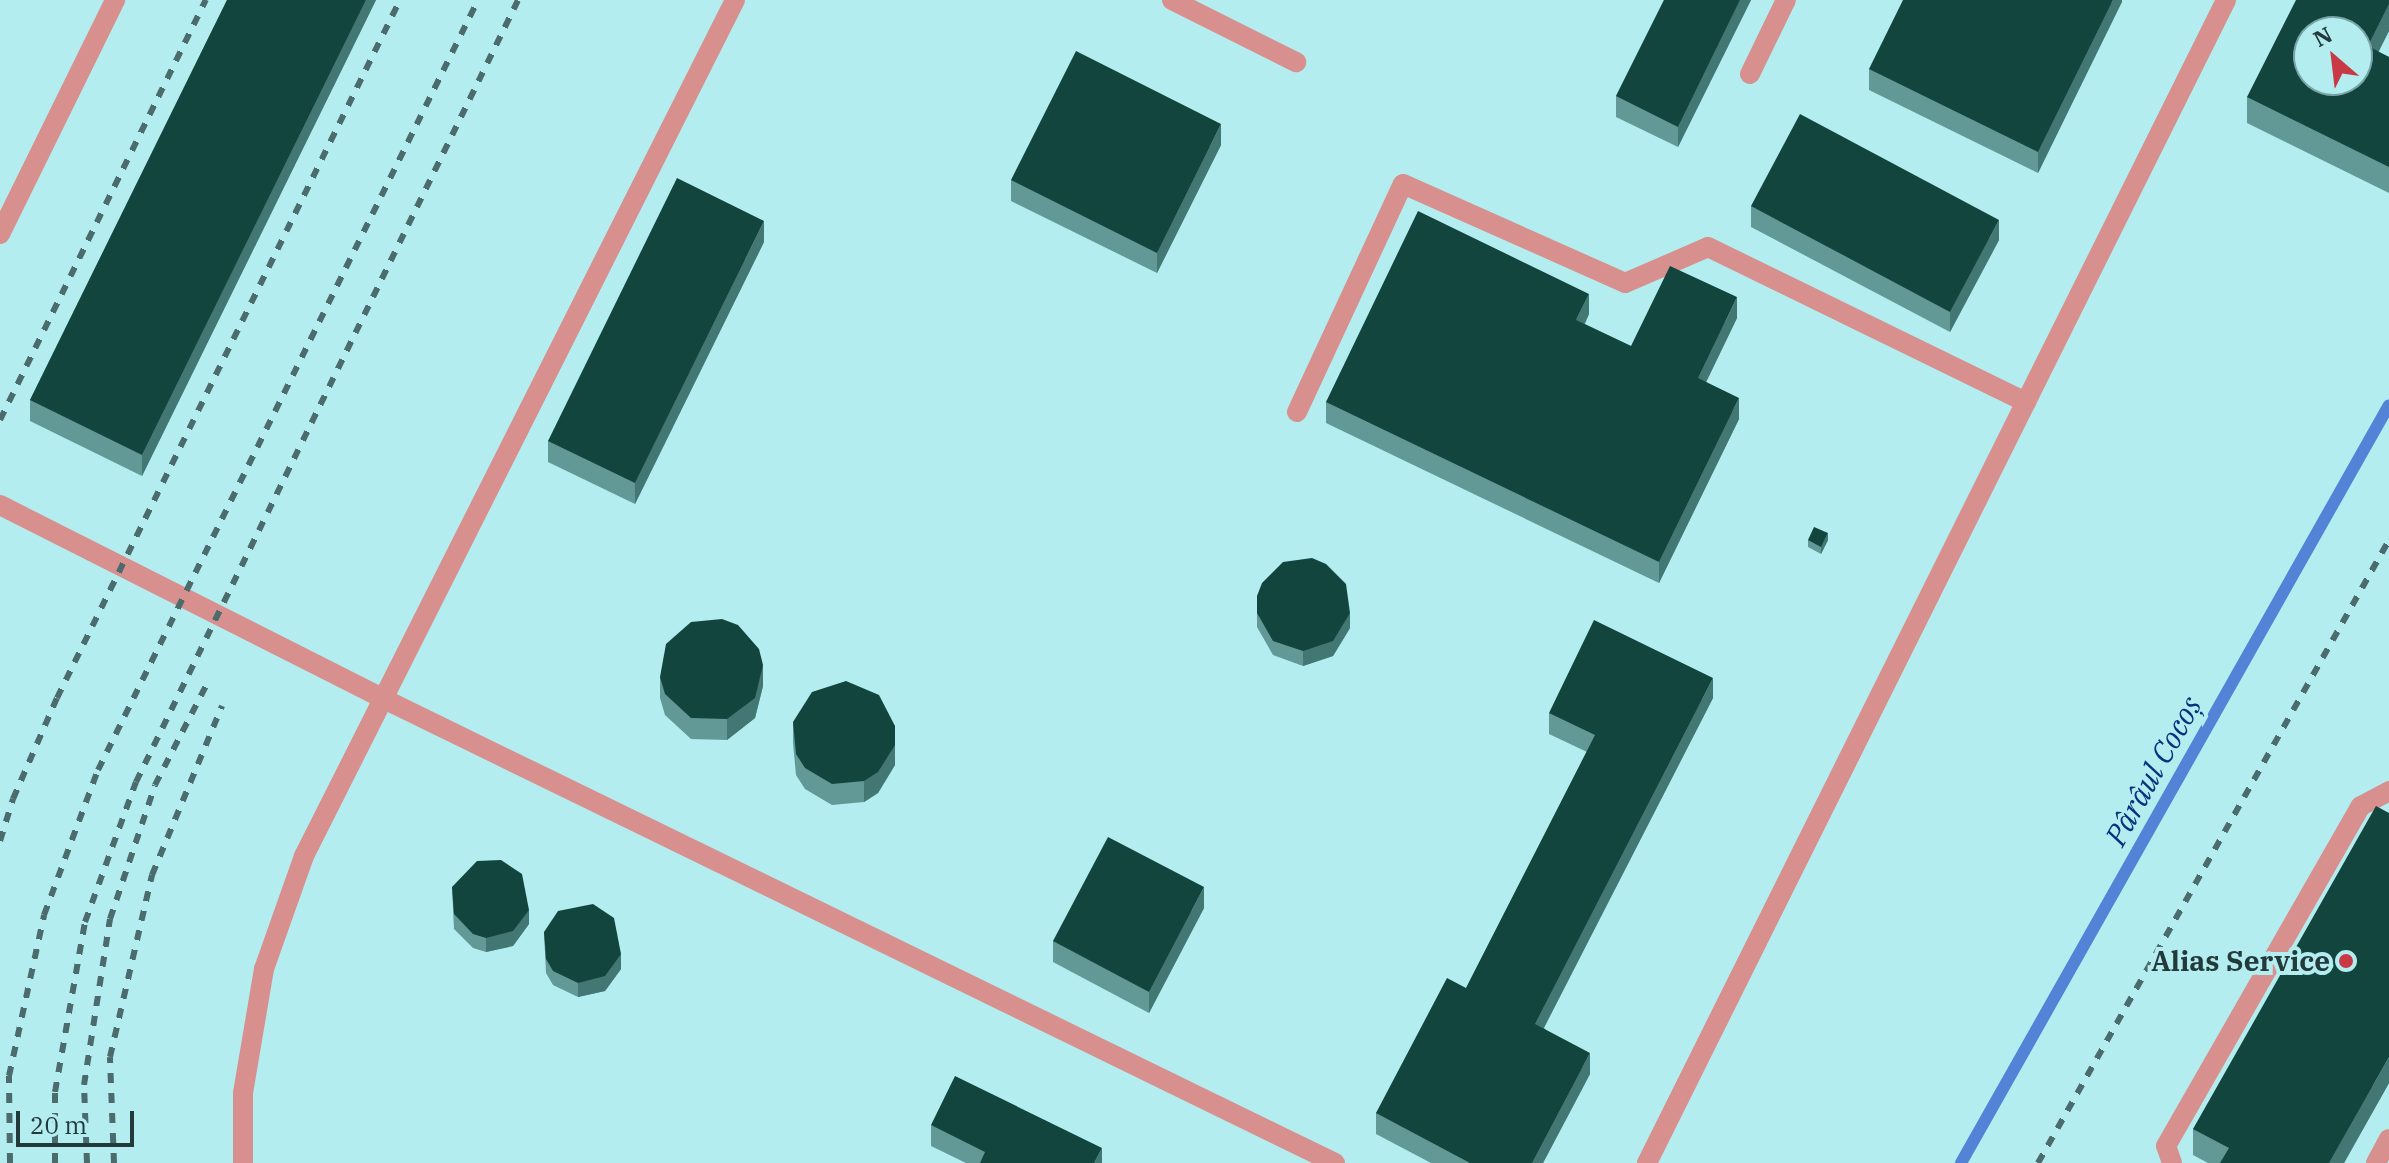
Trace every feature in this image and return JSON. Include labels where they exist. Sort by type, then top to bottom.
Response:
[{"type":"lane","points":[[0,234],[115,0]]},
{"type":"lane","points":[[243,1163],[243,1093],[264,969],[304,856],[386,700],[735,0]]},
{"type":"lane","points":[[1172,0],[1296,62]]},
{"type":"lane","points":[[1750,74],[1786,0]]},
{"type":"lane","points":[[1647,1163],[2226,0]]},
{"type":"lane","points":[[1297,412],[1403,184],[1625,283],[1708,247],[2026,402]]},
{"type":"lane","points":[[0,505],[386,700],[1335,1163]]},
{"type":"lane","points":[[2172,1163],[2166,1146],[2361,806],[2389,791]]},
{"type":"lane","points":[[2376,1163],[2389,1139]]},
{"type":"building","points":[[227,0],[366,0],[142,455],[30,400]]},
{"type":"building","points":[[1664,0],[1740,0],[1678,127],[1616,96]]},
{"type":"building","points":[[1903,0],[2113,0],[2038,152],[1869,69]]},
{"type":"building","points":[[2296,0],[2389,0],[2373,36],[2373,16],[2293,16],[2293,96],[2373,96],[2373,49],[2389,57],[2389,167],[2247,97]]},
{"type":"building","points":[[1076,51],[1221,124],[1157,253],[1011,180]]},
{"type":"building","points":[[1800,114],[1999,220],[1950,312],[1751,206]]},
{"type":"building","points":[[677,178],[764,221],[635,483],[548,441]]},
{"type":"building","points":[[1418,211],[1589,294],[1576,320],[1631,346],[1670,266],[1737,297],[1698,378],[1739,398],[1659,562],[1326,402]]},
{"type":"building","points":[[1814,527],[1828,533],[1821,547],[1808,540]]},
{"type":"building","points":[[1312,558],[1326,564],[1346,584],[1350,613],[1333,641],[1303,651],[1273,641],[1257,613],[1257,596],[1262,583],[1283,562]]},
{"type":"building","points":[[722,619],[738,625],[759,649],[763,665],[755,698],[727,719],[691,718],[665,694],[660,677],[666,644],[691,622]]},
{"type":"building","points":[[1594,620],[1713,678],[1535,1024],[1590,1053],[1532,1163],[1470,1163],[1376,1113],[1447,978],[1466,988],[1595,735],[1549,713]]},
{"type":"building","points":[[846,681],[879,695],[895,726],[895,745],[878,772],[864,781],[832,784],[805,768],[796,754],[793,722],[812,692]]},
{"type":"building","name":"Alias Service","points":[[2376,806],[2389,813],[2389,1057],[2329,1163],[2220,1163],[2229,1148],[2193,1129]]},
{"type":"building","points":[[1108,837],[1204,887],[1149,992],[1053,941]]},
{"type":"building","points":[[501,860],[522,874],[529,910],[513,931],[486,938],[473,934],[454,914],[452,887],[477,861]]},
{"type":"building","points":[[593,904],[614,918],[621,954],[605,976],[578,983],[553,971],[546,959],[544,932],[558,911]]},
{"type":"building","points":[[955,1076],[1102,1148],[1094,1163],[980,1163],[985,1152],[931,1125]]},
{"type":"waterway","name":"Pârâul Cocoș","points":[[1961,1163],[2389,405]]},
{"type":"railway","points":[[0,420],[206,0]]},
{"type":"railway","points":[[0,841],[13,799],[57,698],[400,0]]},
{"type":"railway","points":[[10,1163],[9,1076],[44,915],[98,770],[478,0]]},
{"type":"railway","points":[[55,1163],[55,1092],[85,922],[136,782],[518,0]]},
{"type":"railway","points":[[2038,1163],[2389,540]]},
{"type":"railway","points":[[87,1163],[84,1085],[110,919],[155,785],[207,684]]},
{"type":"railway","points":[[114,1163],[110,1057],[152,875],[222,706]]},
{"type":"place","name":"Alias Service","points":[[2346,961]]}]
